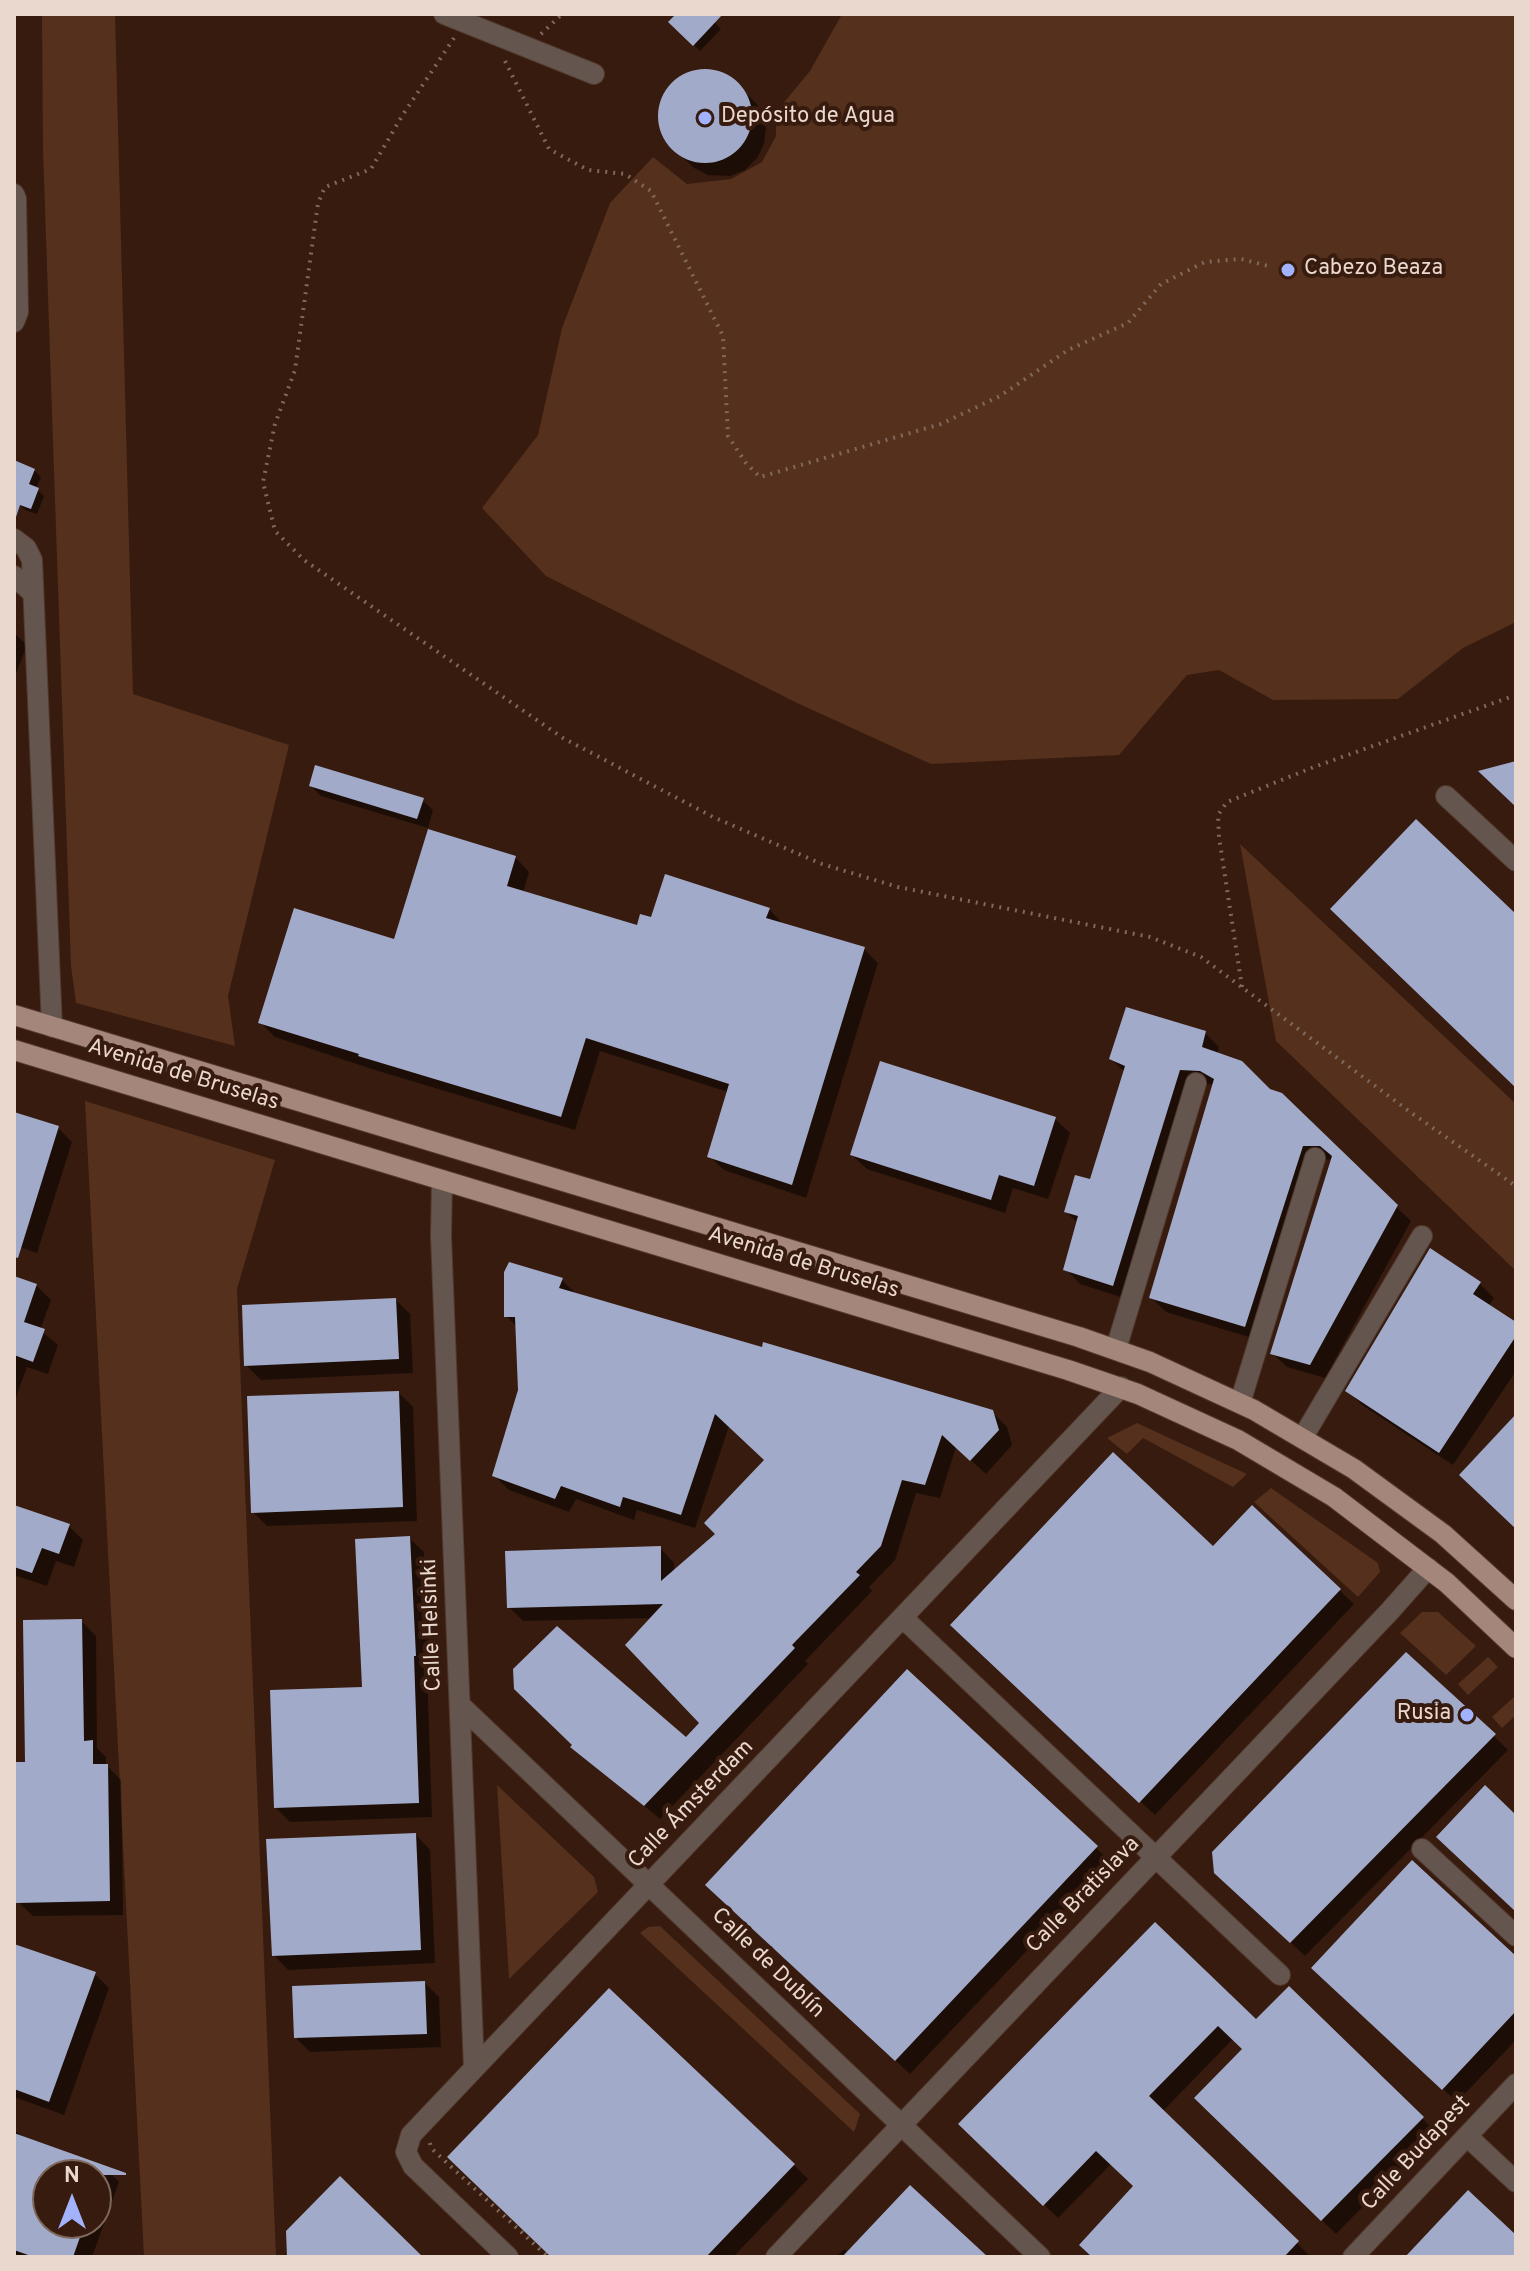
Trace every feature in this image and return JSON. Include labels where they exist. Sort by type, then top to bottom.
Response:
[{"type":"main road","name":"Avenida de Bruselas","points":[[14,1015],[1116,1349],[1188,1377],[1303,1437],[1354,1469],[1452,1541],[1516,1600]]},
{"type":"main road","points":[[45,1059],[52,1027]]},
{"type":"main road","name":"Avenida de Bruselas","points":[[14,1050],[1121,1387],[1195,1418],[1270,1458],[1354,1511],[1428,1568],[1516,1648]]},
{"type":"main road","points":[[442,1180],[450,1148]]},
{"type":"main road","points":[[1121,1387],[1136,1357]]},
{"type":"main road","points":[[1428,1568],[1452,1541]]},
{"type":"street","points":[[444,14],[594,74]]},
{"type":"street","points":[[14,194],[18,312],[14,322]]},
{"type":"street","points":[[14,539],[26,548],[32,560],[26,582]]},
{"type":"street","points":[[14,558],[25,566],[52,1027]]},
{"type":"street","points":[[1446,796],[1516,861]]},
{"type":"street","points":[[1116,1349],[1196,1083]]},
{"type":"street","points":[[1240,1403],[1315,1158]]},
{"type":"street","name":"Calle Helsinki","points":[[442,1180],[441,1236],[474,2068]]},
{"type":"street","points":[[1303,1437],[1422,1236]]},
{"type":"street","name":"Calle Ámsterdam","points":[[508,2257],[413,2166],[406,2152],[411,2135],[1121,1387]]},
{"type":"street","name":"Calle Bratislava","points":[[776,2257],[1428,1568]]},
{"type":"street","points":[[903,1618],[1280,1975]]},
{"type":"street","name":"Calle de Dublín","points":[[461,1706],[1040,2257]]},
{"type":"street","points":[[1422,1849],[1516,1936]]},
{"type":"street","name":"Calle Budapest","points":[[1353,2257],[1516,2084]]},
{"type":"street","points":[[1467,2136],[1516,2182]]},
{"type":"path","points":[[527,47],[562,14]]},
{"type":"path","points":[[465,22],[402,116],[371,169],[325,187],[318,203],[295,370],[275,424],[263,482],[275,531],[304,560],[563,738],[713,817],[822,864],[898,887],[1150,937],[1201,957],[1516,1186]]},
{"type":"path","points":[[489,31],[549,149],[588,170],[625,174],[651,191],[723,336],[728,436],[746,463],[760,477],[941,424],[989,402],[1068,350],[1128,323],[1161,284],[1205,262],[1241,259],[1272,267]]},
{"type":"path","points":[[1242,987],[1219,837],[1218,815],[1227,802],[1314,767],[1516,695]]},
{"type":"path","points":[[432,2139],[431,2148],[548,2257]]},
{"type":"shaded area","points":[[42,14],[115,14],[133,694],[289,745],[228,996],[235,1046],[76,1003],[71,966],[43,150]]},
{"type":"shaded area","points":[[842,14],[1516,14],[1516,622],[1463,648],[1398,699],[1273,700],[1219,670],[1187,675],[1119,755],[931,764],[797,703],[546,576],[482,508],[538,435],[562,328],[610,203],[653,157],[687,184],[731,179],[762,162],[776,136],[776,112],[810,71]]},
{"type":"shaded area","points":[[1240,844],[1516,1104],[1516,1271],[1276,1041]]},
{"type":"shaded area","points":[[85,1101],[275,1160],[237,1289],[276,2257],[144,2257]]},
{"type":"shaded area","points":[[1137,1423],[1247,1474],[1233,1487],[1143,1438],[1127,1454],[1107,1438]]},
{"type":"shaded area","points":[[1271,1488],[1378,1563],[1380,1572],[1358,1597],[1254,1502]]},
{"type":"shaded area","points":[[1422,1612],[1438,1612],[1476,1646],[1446,1675],[1400,1633]]},
{"type":"shaded area","points":[[1488,1657],[1498,1667],[1468,1695],[1458,1684]]},
{"type":"shaded area","points":[[1516,1695],[1516,1715],[1502,1728],[1492,1717]]},
{"type":"shaded area","points":[[497,1785],[594,1877],[598,1892],[509,1979]]},
{"type":"shaded area","points":[[660,1926],[860,2114],[854,2132],[640,1933],[648,1927]]},
{"type":"building","points":[[676,14],[723,14],[693,46],[668,22]]},
{"type":"building","name":"Depósito de Agua","points":[[705,69],[723,72],[738,83],[749,98],[752,116],[749,134],[738,149],[723,160],[705,163],[687,160],[672,149],[661,134],[658,116],[661,98],[672,83],[687,72]]},
{"type":"building","points":[[14,460],[35,469],[29,484],[39,488],[31,509],[20,505],[15,520]]},
{"type":"building","points":[[1516,761],[1516,807],[1478,771]]},
{"type":"building","points":[[315,765],[424,798],[417,819],[309,786]]},
{"type":"building","points":[[1416,819],[1516,914],[1516,1088],[1330,909]]},
{"type":"building","points":[[428,829],[516,856],[507,886],[637,925],[640,914],[651,917],[665,874],[770,908],[766,918],[865,947],[792,1185],[707,1157],[729,1084],[586,1038],[561,1117],[258,1023],[294,908],[394,939]]},
{"type":"building","points":[[1126,1007],[1206,1031],[1202,1047],[1242,1061],[1270,1089],[1282,1093],[1398,1205],[1310,1365],[1270,1354],[1332,1156],[1320,1146],[1303,1146],[1245,1327],[1149,1298],[1214,1079],[1200,1071],[1180,1070],[1113,1286],[1063,1270],[1078,1216],[1064,1212],[1075,1175],[1090,1179],[1125,1066],[1109,1059]]},
{"type":"building","points":[[880,1061],[1056,1117],[1034,1186],[999,1175],[991,1200],[850,1155]]},
{"type":"building","points":[[14,1112],[59,1126],[18,1258],[14,1257]]},
{"type":"building","points":[[1430,1248],[1481,1282],[1473,1294],[1516,1322],[1516,1336],[1439,1453],[1345,1391]]},
{"type":"building","points":[[509,1262],[563,1278],[559,1288],[762,1347],[763,1342],[993,1410],[999,1430],[970,1461],[942,1435],[925,1485],[902,1480],[881,1546],[856,1572],[860,1575],[644,1806],[570,1747],[572,1745],[514,1689],[513,1669],[557,1626],[686,1737],[699,1723],[625,1645],[663,1604],[507,1608],[505,1551],[661,1546],[661,1581],[715,1534],[704,1523],[764,1460],[715,1414],[681,1515],[623,1497],[620,1507],[561,1486],[555,1499],[492,1476],[518,1390],[515,1317],[504,1317],[504,1272]]},
{"type":"building","points":[[14,1276],[37,1284],[24,1322],[45,1329],[33,1362],[14,1355]]},
{"type":"building","points":[[396,1298],[399,1359],[244,1366],[242,1305]]},
{"type":"building","points":[[399,1391],[403,1507],[251,1513],[247,1396]]},
{"type":"building","points":[[1516,1414],[1516,1529],[1459,1475]]},
{"type":"building","points":[[1113,1452],[1213,1546],[1252,1505],[1341,1589],[1139,1803],[950,1625]]},
{"type":"building","points":[[14,1505],[70,1524],[59,1554],[42,1548],[32,1573],[14,1567]]},
{"type":"building","points":[[410,1536],[419,1803],[274,1808],[270,1690],[362,1687],[355,1539]]},
{"type":"building","points":[[82,1619],[84,1741],[93,1740],[93,1764],[108,1764],[110,1901],[16,1903],[14,1762],[25,1762],[23,1620]]},
{"type":"building","points":[[1406,1652],[1496,1734],[1290,1943],[1214,1873],[1212,1852]]},
{"type":"building","points":[[907,1669],[1098,1846],[895,2061],[705,1885]]},
{"type":"building","points":[[1485,1785],[1516,1815],[1516,1912],[1436,1837]]},
{"type":"building","points":[[416,1833],[421,1950],[272,1956],[266,1839]]},
{"type":"building","points":[[1412,1860],[1516,1956],[1516,2011],[1442,2090],[1311,1968]]},
{"type":"building","points":[[1155,1922],[1256,2019],[1289,1986],[1424,2117],[1321,2221],[1194,2098],[1242,2049],[1218,2026],[1149,2096],[1299,2241],[1284,2257],[1092,2257],[1079,2245],[1133,2186],[1096,2151],[1043,2206],[958,2124]]},
{"type":"building","points":[[14,1944],[96,1972],[49,2102],[14,2089]]},
{"type":"building","points":[[425,1981],[427,2034],[294,2038],[292,1986]]},
{"type":"building","points":[[609,1988],[795,2164],[706,2257],[551,2257],[447,2157]]},
{"type":"building","points":[[14,2133],[87,2159],[32,2159],[32,2239],[79,2239],[73,2257],[34,2257],[14,2250]]},
{"type":"building","points":[[112,2168],[126,2173],[112,2175]]},
{"type":"building","points":[[340,2176],[423,2257],[287,2257],[286,2231]]},
{"type":"building","points":[[910,2185],[988,2257],[842,2257]]},
{"type":"building","points":[[1468,2190],[1516,2235],[1516,2257],[1405,2257]]},
{"type":"place","name":"Depósito de Agua","points":[[705,118]]},
{"type":"place","name":"Cabezo Beaza","points":[[1288,270]]},
{"type":"place","name":"Rusia","points":[[1467,1715]]}]
